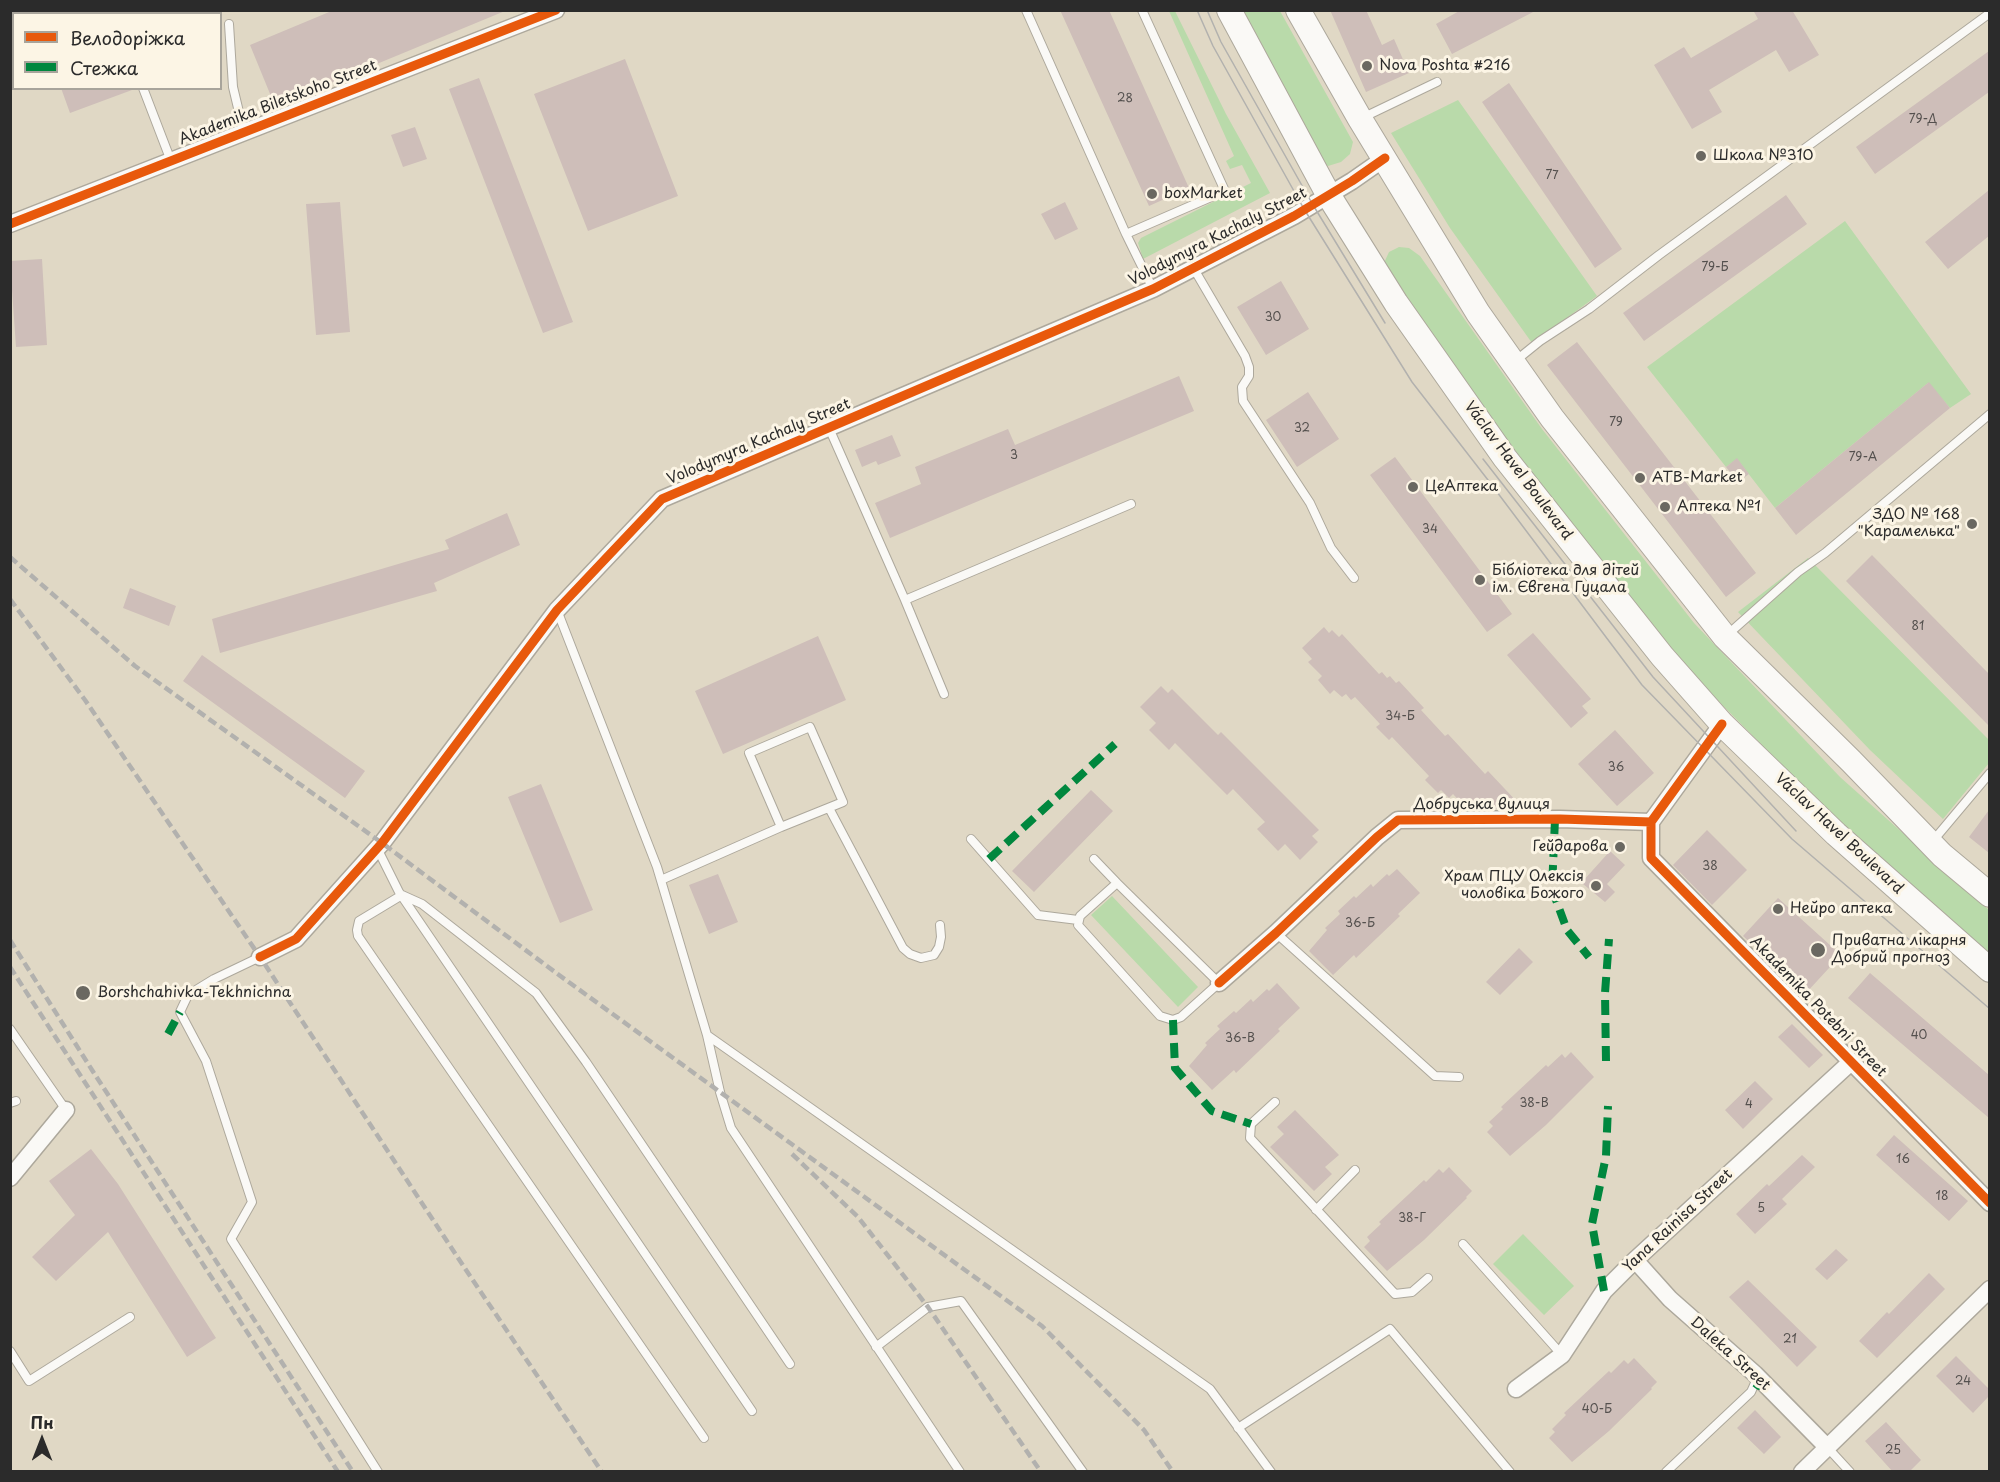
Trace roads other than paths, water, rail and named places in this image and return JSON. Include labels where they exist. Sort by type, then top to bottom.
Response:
[{"type":"main road","name":"Václav Havel Boulevard","points":[[1229,10],[1329,195],[1396,303],[1505,458],[1662,656],[1722,724],[1836,834],[1989,970]]},
{"type":"main road","points":[[1298,10],[1360,118],[1478,313],[1552,418],[1725,637],[1851,761],[1942,855],[1989,895]]},
{"type":"street","name":"Akademika Biletskoho Street","points":[[10,224],[556,10]]},
{"type":"street","name":"Volodymyra Kachaly Street","points":[[260,957],[296,939],[377,848],[557,610],[662,500],[1194,270],[1329,195],[1385,158]]},
{"type":"street","points":[[1651,822],[1722,724]]},
{"type":"street","name":"Добруська вулиця","points":[[1219,984],[1398,820],[1560,819],[1651,822]]},
{"type":"street","name":"Akademika Potebni Street","points":[[1651,822],[1651,858],[1989,1203]]},
{"type":"street","name":"Yana Rainisa Street","points":[[1516,1389],[1562,1355],[1604,1291],[1635,1260],[1851,1062]]},
{"type":"street","points":[[10,1178],[66,1110]]},
{"type":"street","name":"Daleka Street","points":[[1635,1260],[1670,1299],[1755,1374],[1827,1447]]},
{"type":"street","points":[[1802,1472],[1989,1289]]},
{"type":"lane","points":[[1026,10],[1153,289]]},
{"type":"lane","points":[[1126,234],[1225,191],[1142,10]]},
{"type":"lane","points":[[1514,362],[1989,13]]},
{"type":"lane","points":[[229,24],[233,87],[244,133]]},
{"type":"lane","points":[[1360,118],[1437,82]]},
{"type":"lane","points":[[144,90],[171,161]]},
{"type":"lane","points":[[1194,270],[1245,356],[1249,376],[1242,387],[1243,401],[1310,503],[1331,548],[1354,578]]},
{"type":"lane","points":[[1725,637],[1798,572],[1825,553],[1989,414]]},
{"type":"lane","points":[[829,428],[944,694]]},
{"type":"lane","points":[[905,600],[1131,504]]},
{"type":"lane","points":[[557,610],[661,880],[707,1035],[731,1128],[960,1472]]},
{"type":"lane","points":[[661,880],[843,802],[810,727],[749,753],[781,827]]},
{"type":"lane","points":[[1930,843],[1989,773]]},
{"type":"lane","points":[[829,808],[903,948],[910,954],[921,958],[934,955],[939,947],[940,925]]},
{"type":"lane","points":[[971,838],[1038,915],[1078,920]]},
{"type":"lane","points":[[377,848],[402,895],[752,1411]]},
{"type":"lane","points":[[1094,859],[1219,984],[1181,1017],[1173,1020],[1160,1016],[1080,929],[1078,920],[1080,915],[1117,883]]},
{"type":"lane","points":[[402,895],[422,904],[536,993],[586,1062],[790,1364]]},
{"type":"lane","points":[[402,895],[359,921],[358,936],[704,1438]]},
{"type":"lane","points":[[1276,933],[1435,1076],[1459,1077]]},
{"type":"lane","points":[[260,957],[188,994],[180,1012],[206,1061],[252,1202],[231,1239],[378,1472]]},
{"type":"lane","points":[[10,1029],[66,1110]]},
{"type":"lane","points":[[707,1035],[1210,1389],[1270,1472]]},
{"type":"lane","points":[[1275,1102],[1251,1124],[1250,1138],[1395,1294],[1412,1292],[1428,1278]]},
{"type":"lane","points":[[1316,1210],[1355,1170]]},
{"type":"lane","points":[[1463,1244],[1562,1355]]},
{"type":"lane","points":[[876,1347],[927,1307],[961,1301],[1083,1472]]},
{"type":"lane","points":[[10,1352],[29,1381],[129,1317]]},
{"type":"lane","points":[[1238,1428],[1390,1329],[1510,1472]]},
{"type":"lane","points":[[1666,1472],[1751,1392],[1755,1383],[1755,1374]]},
{"type":"lane","points":[[1827,1447],[1850,1472]]},
{"type":"tram line","points":[[1197,10],[1213,46],[1304,209],[1412,382],[1642,685],[1792,839],[1990,1009]]},
{"type":"tram line","points":[[1207,10],[1221,42],[1313,205],[1385,323]]},
{"type":"tram line","points":[[1483,459],[1653,677],[1796,831]]},
{"type":"railway","points":[[10,557],[135,666],[382,843],[559,975],[1042,1326],[1144,1430],[1173,1472]]},
{"type":"railway","points":[[10,599],[85,700],[260,957],[602,1472]]},
{"type":"railway","points":[[10,940],[353,1472]]},
{"type":"railway","points":[[10,967],[338,1472]]},
{"type":"railway","points":[[792,1154],[858,1217],[928,1307],[1041,1472]]},
{"type":"place","name":"Nova Poshta #216","points":[[1367,66]]},
{"type":"place","name":"Школа №310","points":[[1701,156]]},
{"type":"place","name":"boxMarket","points":[[1152,194]]},
{"type":"place","name":"ATB-Market","points":[[1640,478]]},
{"type":"place","name":"ЦеАптека","points":[[1413,487]]},
{"type":"place","name":"Аптека №1","points":[[1665,507]]},
{"type":"place","name":"ЗДО № 168 \"Карамелька\"","points":[[1972,524]]},
{"type":"place","name":"Бібліотека для дітей ім. Євгена Гуцала","points":[[1480,580]]},
{"type":"place","name":"Гейдарова","points":[[1620,847]]},
{"type":"place","name":"Храм ПЦУ Олексія чоловіка Божого","points":[[1596,886]]},
{"type":"place","name":"Нейро аптека","points":[[1778,909]]},
{"type":"place","name":"Приватна лікарня Добрий прогноз","points":[[1818,950]]},
{"type":"place","name":"Borshchahivka-Tekhnichna","points":[[83,993]]}]
